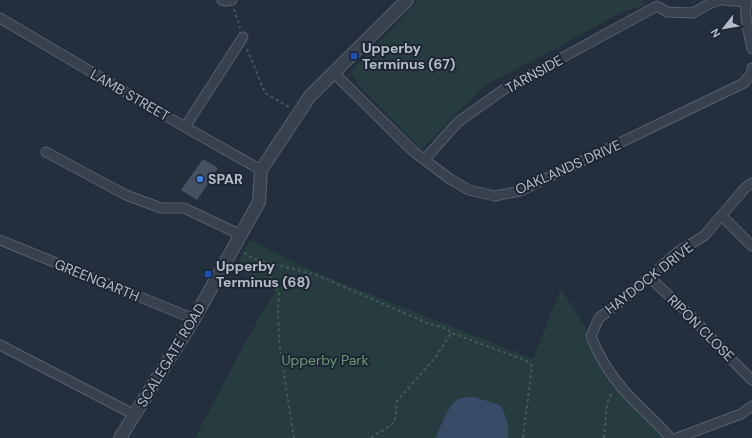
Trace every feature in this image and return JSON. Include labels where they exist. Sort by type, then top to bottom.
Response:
[{"type":"street","points":[[222,0],[225,2],[232,0]]},
{"type":"street","points":[[261,170],[310,96],[407,0]]},
{"type":"street","name":"TARNSIDE","points":[[424,160],[458,122],[503,90],[654,3],[667,12],[693,13],[720,0],[747,1]]},
{"type":"street","points":[[747,1],[745,12],[752,49]]},
{"type":"street","name":"LAMB STREET","points":[[0,18],[261,170]]},
{"type":"street","points":[[185,127],[242,37]]},
{"type":"street","name":"OAKLANDS DRIVE","points":[[334,73],[424,160],[450,179],[469,190],[495,196],[520,191],[744,83],[752,72],[752,68]]},
{"type":"street","points":[[46,152],[126,195],[161,208],[184,208],[241,235]]},
{"type":"street","name":"SCALEGATE ROAD","points":[[120,438],[194,319],[259,202],[261,170]]},
{"type":"street","name":"HAYDOCK DRIVE","points":[[670,438],[612,376],[596,350],[591,336],[599,318],[624,299],[679,251],[704,236],[745,188],[752,183]]},
{"type":"street","points":[[722,216],[752,246]]},
{"type":"street","name":"GREENGARTH","points":[[0,240],[194,319]]},
{"type":"street","name":"RIPON CLOSE","points":[[649,277],[692,316],[752,380]]},
{"type":"street","points":[[0,345],[135,415]]},
{"type":"street","points":[[677,438],[741,414],[752,406]]},
{"type":"path","points":[[232,0],[247,52],[265,93],[299,113]]},
{"type":"path","points":[[233,248],[257,260],[317,275],[427,323],[447,329],[452,333],[525,360],[532,366],[523,438]]},
{"type":"path","points":[[257,260],[269,275],[279,292],[279,342],[294,438]]},
{"type":"path","points":[[371,438],[388,428],[395,421],[397,400],[435,358],[452,333]]},
{"type":"path","points":[[604,438],[607,404],[611,394],[616,388]]},
{"type":"green space","points":[[419,0],[642,0],[646,5],[624,11],[484,86],[421,150],[356,82],[351,71]]},
{"type":"green space","name":"Upperby Park","points":[[250,240],[317,273],[533,359],[561,289],[591,336],[597,351],[665,438],[195,438],[246,341],[275,291],[235,268]]},
{"type":"water","points":[[474,397],[502,407],[508,425],[508,438],[436,438],[446,415],[453,404],[461,398]]},
{"type":"building","name":"SPAR","points":[[203,159],[218,168],[197,200],[181,190]]},
{"type":"place","name":"Upperby Terminus (67)","points":[[354,56]]},
{"type":"place","name":"SPAR","points":[[200,179]]},
{"type":"place","name":"Upperby Terminus (68)","points":[[208,274]]}]
